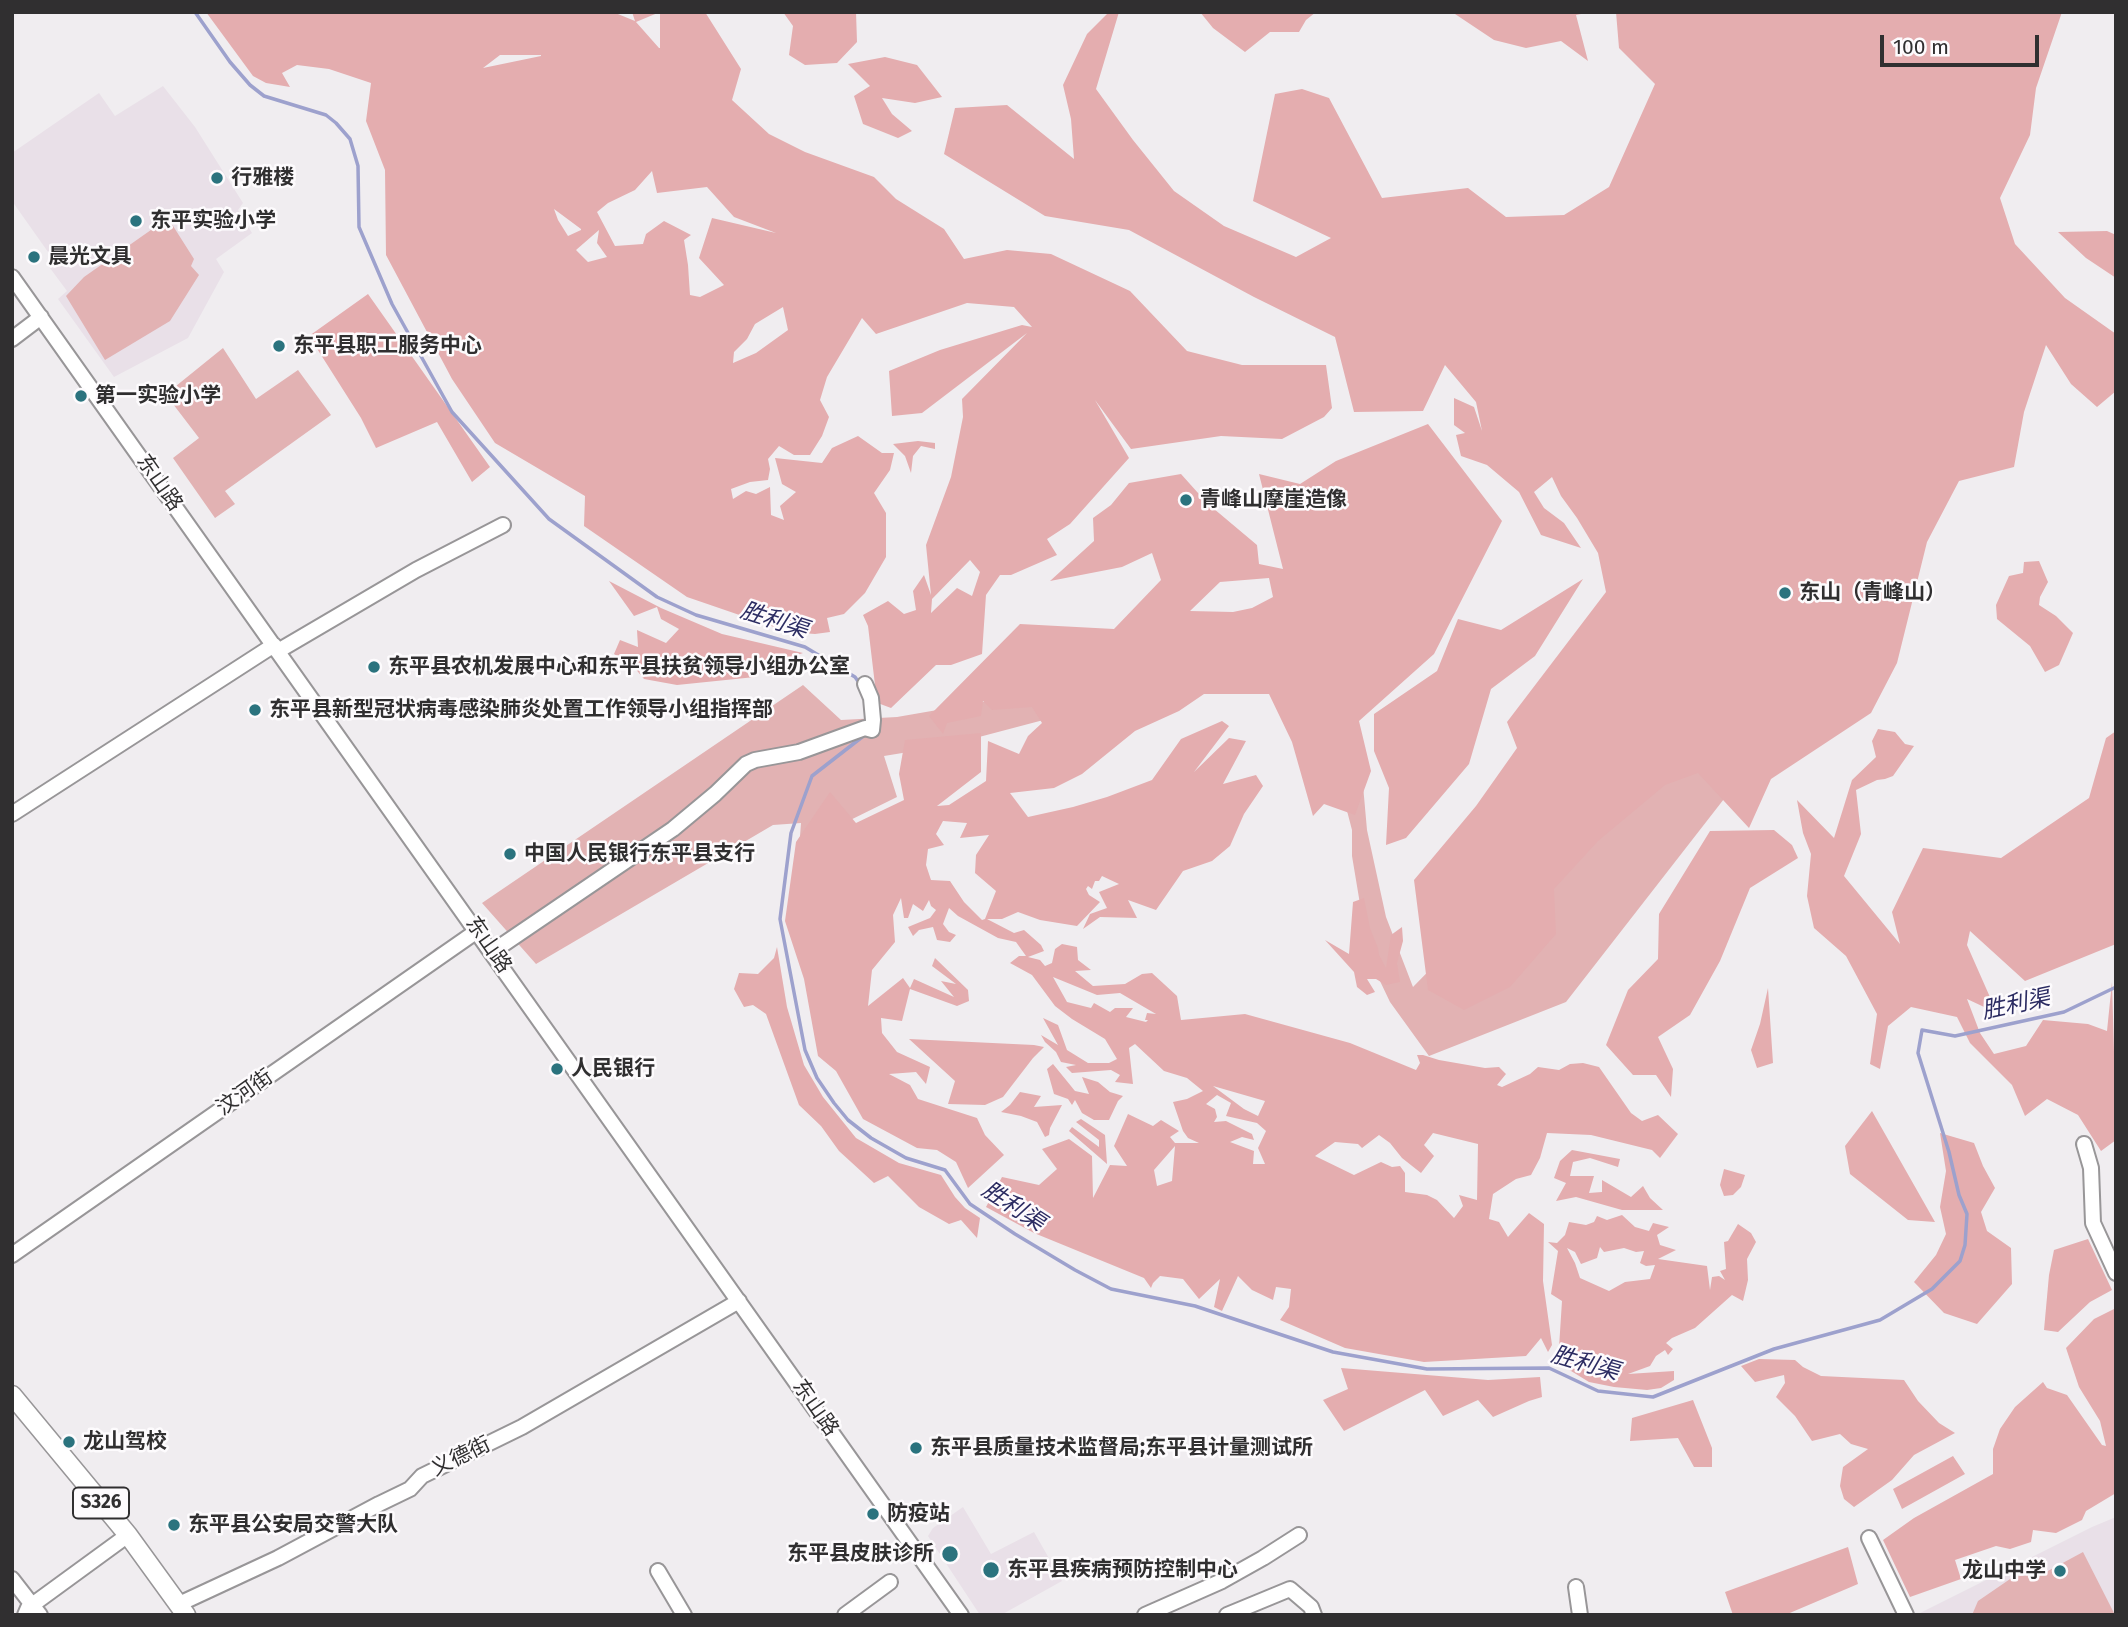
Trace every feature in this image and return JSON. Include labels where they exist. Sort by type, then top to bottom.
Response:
[{"type":"main road","name":"S326","points":[[12,1395],[128,1535],[183,1609]]},
{"type":"street","name":"东山路","points":[[12,277],[961,1615]]},
{"type":"street","points":[[12,339],[41,317]]},
{"type":"street","points":[[12,814],[276,648],[503,525]]},
{"type":"street","points":[[492,952],[673,829],[716,794],[746,764],[799,751],[865,728],[872,730],[871,698],[865,684]]},
{"type":"street","name":"汶河街","points":[[12,1255],[477,931]]},
{"type":"street","points":[[2084,1144],[2091,1168],[2093,1223],[2116,1273]]},
{"type":"street","name":"义德街","points":[[183,1609],[410,1489],[422,1476],[522,1427],[739,1301]]},
{"type":"street","points":[[12,1579],[33,1611],[128,1535]]},
{"type":"street","points":[[1144,1615],[1222,1581],[1299,1535]]},
{"type":"street","points":[[1870,1538],[1906,1615]]},
{"type":"street","points":[[658,1571],[684,1615]]},
{"type":"street","points":[[845,1615],[890,1582]]},
{"type":"street","points":[[1576,1587],[1580,1615]]},
{"type":"street","points":[[1227,1615],[1290,1589],[1311,1607],[1314,1615]]},
{"type":"shaded area","points":[[206,12],[613,12],[635,21],[632,12],[660,12],[705,12],[741,69],[732,100],[769,134],[805,152],[874,177],[896,199],[944,229],[964,259],[1007,250],[1051,254],[1130,291],[1187,351],[1242,365],[1326,365],[1332,408],[1324,417],[1282,439],[1221,436],[1131,449],[1095,400],[1129,458],[1070,524],[1047,539],[1057,555],[1011,575],[1000,575],[986,595],[982,654],[951,665],[936,665],[891,708],[875,702],[868,626],[863,615],[888,601],[904,614],[916,610],[913,591],[924,575],[931,595],[926,545],[951,477],[963,417],[962,399],[1027,333],[922,413],[892,416],[889,371],[940,350],[1022,325],[1032,327],[1014,307],[967,303],[876,334],[862,318],[827,377],[820,400],[829,417],[822,436],[810,455],[794,455],[779,446],[768,459],[768,480],[750,482],[731,489],[733,499],[746,491],[756,494],[770,487],[771,515],[784,520],[780,506],[796,492],[782,484],[775,458],[822,463],[832,448],[858,436],[882,453],[894,453],[890,470],[874,493],[886,513],[886,557],[865,593],[844,614],[827,618],[830,632],[789,632],[687,597],[584,526],[585,496],[495,443],[452,379],[386,255],[385,170],[366,121],[371,83],[329,69],[297,65],[282,73],[290,87],[266,83],[253,76]],"holes":[[[660,12],[660,48],[636,22]],[[500,55],[541,56],[483,68]],[[652,171],[657,193],[707,187],[734,217],[776,233],[712,218],[699,258],[724,285],[700,297],[690,295],[684,240],[691,235],[664,221],[646,234],[643,244],[615,246],[597,212],[608,203],[635,190]],[[554,209],[581,229],[568,236],[558,220]],[[599,230],[597,243],[607,257],[588,262],[576,250]],[[783,307],[788,330],[756,353],[733,363],[734,352],[747,339],[755,324]],[[970,560],[980,572],[972,596],[957,588],[931,613],[932,599]]]},
{"type":"shaded area","points":[[783,12],[856,12],[857,42],[837,63],[805,65],[789,55],[793,26]]},
{"type":"shaded area","points":[[1109,12],[1119,12],[1096,89],[1133,140],[1174,191],[1224,226],[1296,257],[1331,238],[1253,201],[1275,94],[1302,89],[1329,98],[1382,198],[1468,188],[1506,217],[1564,215],[1609,187],[1655,84],[1619,48],[1616,12],[2062,12],[2036,88],[2030,135],[2000,198],[2015,244],[2065,298],[2116,334],[2116,391],[2097,407],[2071,384],[2046,345],[2024,412],[2014,467],[1959,481],[1927,542],[1897,663],[1871,713],[1771,779],[1749,828],[1698,773],[1665,785],[1598,841],[1554,889],[1556,934],[1510,987],[1464,1010],[1428,990],[1414,880],[1476,806],[1517,748],[1507,722],[1606,592],[1598,553],[1561,496],[1552,477],[1534,492],[1544,508],[1564,523],[1581,548],[1541,535],[1519,492],[1487,465],[1461,456],[1456,435],[1465,433],[1454,425],[1454,398],[1474,407],[1482,431],[1476,402],[1445,365],[1423,411],[1354,412],[1335,337],[1129,230],[1045,216],[944,154],[955,108],[1007,105],[1074,159],[1071,119],[1063,85],[1087,34]]},
{"type":"shaded area","points":[[1200,12],[1316,12],[1306,20],[1299,32],[1270,32],[1245,52],[1213,28]]},
{"type":"shaded area","points":[[1452,12],[1591,12],[1576,15],[1588,61],[1561,41],[1526,48],[1494,40]]},
{"type":"shaded area","points":[[885,57],[917,65],[942,97],[915,103],[882,98],[892,114],[912,131],[898,138],[863,124],[854,96],[870,86],[848,64]]},
{"type":"shaded area","name":"东平实验小学","points":[[163,86],[195,127],[243,203],[238,210],[252,233],[216,259],[224,272],[188,338],[114,377],[58,299],[67,291],[47,264],[53,259],[12,201],[12,153],[99,93],[115,116]]},
{"type":"shaded area","points":[[168,218],[194,259],[191,266],[199,275],[170,321],[105,360],[66,296],[84,277]]},
{"type":"shaded area","points":[[2107,231],[2116,235],[2116,278],[2086,258],[2058,232]]},
{"type":"shaded area","points":[[368,294],[490,467],[472,482],[437,422],[376,448],[361,418],[309,336]]},
{"type":"shaded area","points":[[223,348],[256,399],[298,370],[331,415],[225,491],[235,504],[215,518],[173,458],[199,438],[173,404],[180,395],[176,386]]},
{"type":"shaded area","points":[[1428,424],[1502,521],[1434,654],[1359,721],[1371,771],[1355,815],[1324,804],[1313,816],[1292,742],[1269,694],[1204,694],[1179,711],[1135,731],[1082,774],[1054,788],[1010,793],[1028,817],[1107,797],[1152,780],[1181,739],[1222,721],[1229,726],[1194,772],[1229,738],[1246,741],[1223,784],[1256,775],[1263,786],[1244,814],[1230,846],[1212,861],[1183,871],[1156,910],[1128,900],[1137,918],[1100,917],[1083,929],[1090,914],[1107,908],[1099,892],[1119,884],[1102,876],[1099,881],[1095,881],[1092,889],[1088,886],[1086,889],[1089,895],[1100,902],[1077,926],[1040,920],[1018,912],[1002,919],[987,919],[1014,933],[1024,930],[1044,951],[1028,957],[1040,960],[1045,966],[1052,963],[1055,949],[1062,944],[1077,947],[1078,960],[1091,970],[1075,971],[1093,986],[1125,984],[1142,974],[1152,973],[1177,996],[1181,1020],[1245,1014],[1350,1043],[1416,1070],[1420,1063],[1417,1055],[1485,1068],[1499,1067],[1506,1074],[1497,1085],[1502,1087],[1530,1074],[1538,1067],[1559,1070],[1570,1064],[1583,1063],[1599,1067],[1631,1113],[1642,1121],[1658,1115],[1678,1134],[1660,1158],[1652,1150],[1591,1135],[1547,1133],[1540,1158],[1531,1175],[1516,1179],[1493,1194],[1489,1219],[1499,1222],[1508,1237],[1529,1213],[1544,1224],[1543,1281],[1552,1345],[1548,1352],[1541,1338],[1526,1356],[1424,1362],[1345,1348],[1280,1320],[1289,1307],[1291,1289],[1276,1287],[1273,1300],[1252,1290],[1238,1276],[1222,1311],[1214,1307],[1220,1279],[1199,1299],[1183,1279],[1160,1276],[1151,1288],[1144,1278],[1034,1233],[986,1207],[1002,1177],[1039,1185],[1057,1169],[1042,1149],[1069,1139],[1092,1156],[1093,1198],[1110,1165],[1127,1166],[1114,1146],[1128,1114],[1153,1126],[1161,1120],[1179,1131],[1170,1137],[1175,1143],[1199,1143],[1188,1138],[1183,1131],[1173,1102],[1203,1091],[1187,1078],[1164,1071],[1135,1044],[1129,1048],[1133,1084],[1115,1082],[1120,1075],[1111,1070],[1072,1073],[1066,1067],[1076,1065],[1061,1062],[1041,1035],[1058,1045],[1043,1018],[1058,1025],[1067,1050],[1088,1063],[1109,1063],[1117,1059],[1105,1039],[1055,1006],[1032,975],[1010,963],[1019,956],[1026,956],[1016,942],[998,938],[958,916],[949,908],[943,924],[949,932],[956,935],[950,942],[937,940],[933,927],[919,930],[913,936],[908,927],[930,918],[936,910],[929,900],[923,911],[913,904],[908,918],[904,918],[901,898],[893,915],[895,942],[872,970],[868,1006],[903,978],[910,988],[914,979],[954,997],[941,981],[956,984],[932,966],[935,958],[968,990],[969,1001],[957,1006],[910,989],[902,1021],[881,1018],[882,1033],[897,1052],[930,1067],[926,1084],[916,1072],[889,1074],[910,1085],[918,1099],[977,1118],[985,1135],[1004,1155],[968,1188],[956,1162],[937,1150],[917,1148],[863,1119],[836,1071],[818,1056],[804,979],[785,921],[796,842],[830,792],[856,823],[904,800],[899,774],[905,740],[981,733],[981,772],[937,806],[949,805],[986,781],[988,741],[1019,754],[1028,736],[1042,723],[1032,707],[992,710],[983,701],[981,716],[947,723],[943,734],[929,716],[1020,624],[1114,629],[1161,580],[1152,553],[1122,567],[1050,581],[1094,541],[1093,518],[1111,505],[1129,483],[1181,474],[1207,503],[1257,545],[1259,564],[1283,569],[1259,474],[1300,484],[1336,461]],"holes":[[[1269,578],[1273,597],[1252,608],[1233,612],[1190,611],[1220,582]],[[943,821],[967,823],[960,838],[989,835],[976,855],[975,873],[996,891],[985,919],[982,920],[964,902],[950,881],[931,880],[926,865],[928,849],[944,845],[936,834]],[[1053,977],[1097,995],[1120,993],[1156,1014],[1147,1013],[1146,1022],[1126,1017],[1133,1008],[1115,1008],[1110,1012],[1094,1003],[1091,1008],[1067,1002]],[[1213,1086],[1265,1101],[1258,1116],[1244,1109]],[[1217,1095],[1231,1103],[1226,1116],[1257,1123],[1266,1131],[1258,1148],[1265,1164],[1253,1164],[1254,1151],[1230,1142],[1242,1137],[1254,1140],[1252,1134],[1226,1121],[1214,1122],[1217,1117],[1215,1109],[1206,1104]],[[1433,1133],[1478,1144],[1477,1200],[1459,1195],[1463,1206],[1454,1218],[1437,1200],[1427,1195],[1405,1192],[1405,1173],[1400,1166],[1392,1167],[1381,1162],[1354,1175],[1315,1156],[1335,1142],[1358,1144],[1362,1148],[1379,1135],[1421,1173],[1434,1156],[1424,1145]],[[1175,1146],[1172,1181],[1157,1186],[1154,1170]]]},
{"type":"shaded area","points":[[918,441],[935,443],[935,449],[921,446],[913,456],[911,473],[905,456],[893,444]]},
{"type":"shaded area","points":[[2039,561],[2048,582],[2039,605],[2056,616],[2073,633],[2059,665],[2045,672],[2030,646],[1997,619],[1996,605],[2009,576],[2023,573],[2024,562]]},
{"type":"shaded area","points":[[1583,579],[1535,656],[1491,689],[1469,764],[1406,838],[1386,845],[1389,788],[1374,751],[1374,714],[1437,671],[1458,619],[1501,630]]},
{"type":"shaded area","points":[[609,581],[661,608],[722,634],[803,653],[782,660],[757,660],[755,677],[677,685],[644,679],[633,666],[614,654],[620,640],[638,647],[637,630],[666,643],[679,629],[661,619],[657,607],[634,616]]},
{"type":"shaded area","points":[[1289,663],[1361,763],[1367,830],[1386,917],[1413,987],[1500,898],[1822,673],[1566,1002],[1429,1056],[1390,1002],[1369,958],[1352,856],[1352,830],[1329,742],[1290,696],[1235,684],[1123,699],[945,746],[884,756],[897,797],[826,832],[794,916],[801,823],[773,825],[536,964],[482,903],[803,685],[841,720],[897,717],[1041,692]]},
{"type":"shaded area","points":[[1878,729],[1895,732],[1905,744],[1914,746],[1893,776],[1856,790],[1861,834],[1844,876],[1900,944],[1892,912],[1923,848],[2001,858],[2089,798],[2106,738],[2116,731],[2116,944],[2025,981],[1970,931],[1967,945],[1997,1013],[1967,999],[1980,1033],[1994,1054],[2026,1046],[2043,1020],[2088,1024],[2107,1031],[2112,982],[2116,1056],[2116,1140],[2101,1151],[2078,1115],[2047,1099],[2025,1116],[2012,1085],[1970,1043],[1957,1017],[1911,1007],[1888,1026],[1880,1069],[1870,1064],[1877,1014],[1846,956],[1814,928],[1807,896],[1811,854],[1803,833],[1797,800],[1834,838],[1852,780],[1876,757],[1872,741]]},
{"type":"shaded area","points":[[1774,830],[1792,845],[1798,858],[1750,888],[1720,961],[1690,1015],[1658,1037],[1673,1069],[1671,1097],[1656,1075],[1633,1075],[1606,1045],[1628,990],[1658,959],[1659,914],[1710,831]]},
{"type":"shaded area","points":[[1364,898],[1370,928],[1386,968],[1391,935],[1402,927],[1403,941],[1397,963],[1400,982],[1386,985],[1376,979],[1367,979],[1375,992],[1367,995],[1357,987],[1354,972],[1325,940],[1349,954],[1353,902]]},
{"type":"shaded area","points":[[777,947],[787,1007],[804,1065],[823,1097],[856,1138],[899,1163],[941,1175],[955,1197],[980,1218],[977,1238],[961,1220],[949,1224],[919,1207],[888,1176],[874,1183],[839,1151],[821,1126],[799,1105],[766,1014],[753,1005],[744,1007],[734,989],[739,973],[758,974],[774,958]]},
{"type":"shaded area","points":[[1768,988],[1773,1063],[1757,1068],[1751,1050]]},
{"type":"shaded area","points":[[909,1039],[1044,1047],[1003,1097],[985,1105],[948,1104],[955,1081]]},
{"type":"shaded area","points":[[1053,1064],[1075,1091],[1089,1094],[1082,1077],[1098,1082],[1110,1092],[1123,1096],[1109,1120],[1094,1120],[1082,1113],[1075,1100],[1072,1105],[1068,1099],[1054,1094],[1047,1069]]},
{"type":"shaded area","points":[[1020,1092],[1041,1096],[1034,1107],[1062,1105],[1049,1135],[1045,1137],[1037,1122],[1001,1112]]},
{"type":"shaded area","points":[[1872,1111],[1935,1222],[1908,1220],[1850,1174],[1845,1146]]},
{"type":"shaded area","points":[[1081,1119],[1105,1135],[1107,1164],[1069,1131],[1072,1127],[1099,1147],[1099,1140],[1076,1122]]},
{"type":"shaded area","points":[[1940,1133],[1974,1143],[1995,1188],[1981,1212],[1987,1231],[2011,1248],[2012,1284],[1977,1324],[1944,1313],[1914,1282],[1936,1255],[1946,1234],[1940,1207],[1946,1171]]},
{"type":"shaded area","points":[[1572,1150],[1620,1159],[1618,1167],[1590,1158],[1573,1162],[1570,1176],[1594,1176],[1589,1193],[1602,1192],[1602,1180],[1631,1197],[1643,1186],[1650,1198],[1663,1210],[1622,1210],[1576,1197],[1556,1201],[1566,1183],[1554,1178],[1560,1161]]},
{"type":"shaded area","points":[[1724,1169],[1745,1175],[1741,1187],[1733,1195],[1724,1196],[1720,1185]]},
{"type":"shaded area","points":[[1622,1215],[1635,1227],[1649,1231],[1653,1223],[1669,1227],[1657,1235],[1660,1245],[1676,1250],[1658,1259],[1707,1266],[1710,1290],[1712,1277],[1719,1276],[1725,1280],[1720,1271],[1726,1269],[1724,1242],[1728,1241],[1738,1224],[1751,1233],[1756,1242],[1747,1259],[1748,1280],[1743,1301],[1732,1295],[1695,1328],[1666,1343],[1673,1349],[1668,1355],[1665,1350],[1656,1356],[1650,1366],[1628,1374],[1674,1371],[1674,1380],[1661,1388],[1647,1390],[1589,1382],[1558,1363],[1562,1301],[1551,1294],[1558,1251],[1548,1242],[1557,1243],[1565,1235],[1569,1222],[1586,1225],[1594,1222],[1597,1216],[1607,1220]],"holes":[[[1600,1247],[1604,1252],[1624,1248],[1636,1252],[1644,1251],[1640,1263],[1646,1266],[1655,1265],[1650,1279],[1625,1282],[1609,1291],[1580,1278],[1567,1248],[1575,1252],[1581,1264],[1597,1258]]]},
{"type":"shaded area","points":[[2088,1239],[2112,1290],[2090,1302],[2058,1332],[2044,1330],[2054,1250]]},
{"type":"shaded area","points":[[2116,1308],[2116,1493],[2086,1511],[2082,1520],[2056,1533],[2033,1530],[2031,1542],[2010,1549],[1996,1546],[1955,1560],[1961,1579],[1910,1597],[1883,1540],[1914,1518],[1993,1474],[1993,1449],[2000,1429],[2015,1407],[2043,1382],[2047,1388],[2067,1395],[2102,1445],[2106,1446],[2100,1421],[2079,1387],[2066,1348],[2094,1319]]},
{"type":"shaded area","points":[[1759,1359],[1795,1360],[1821,1376],[1904,1380],[1918,1401],[1939,1423],[1955,1433],[1914,1455],[1892,1480],[1854,1507],[1844,1499],[1840,1486],[1843,1467],[1868,1449],[1851,1444],[1840,1434],[1812,1441],[1795,1416],[1776,1397],[1785,1383],[1784,1375],[1755,1382],[1741,1366]]},
{"type":"shaded area","points":[[1341,1368],[1488,1380],[1540,1377],[1542,1397],[1493,1417],[1478,1400],[1443,1416],[1425,1390],[1344,1431],[1323,1400],[1348,1389]]},
{"type":"shaded area","points":[[1693,1400],[1712,1448],[1712,1467],[1694,1467],[1678,1438],[1630,1441],[1632,1418]]},
{"type":"shaded area","points":[[1953,1456],[1965,1474],[1902,1509],[1893,1489]]},
{"type":"shaded area","points":[[963,1507],[991,1554],[1034,1532],[1062,1581],[1001,1615],[980,1615],[928,1536],[933,1528]]},
{"type":"shaded area","name":"龙山中学","points":[[2116,1517],[2116,1615],[1916,1615],[2092,1527]]},
{"type":"shaded area","points":[[1848,1547],[1858,1584],[1785,1615],[1733,1615],[1725,1592]]},
{"type":"shaded area","points":[[2083,1552],[2115,1615],[1972,1615],[1978,1601],[2013,1577],[2046,1572]]},
{"type":"waterway","name":"胜利渠","points":[[195,12],[230,62],[250,85],[264,96],[326,115],[350,139],[358,166],[359,227],[392,304],[452,412],[549,519],[657,597],[696,615],[805,647],[855,677],[860,684]]},
{"type":"waterway","name":"胜利渠","points":[[866,734],[812,776],[791,833],[780,919],[805,1050],[817,1078],[834,1103],[848,1120],[871,1138],[906,1158],[945,1170],[970,1204],[1015,1234],[1111,1289],[1195,1306],[1333,1352],[1427,1369],[1549,1368],[1598,1391],[1653,1397],[1774,1349],[1880,1320],[1932,1289],[1960,1261],[1965,1245],[1967,1214],[1959,1195],[1949,1152],[1918,1053],[1922,1030],[1955,1036],[2064,1012],[2116,987]]},
{"type":"place","name":"行雅楼","points":[[217,178]]},
{"type":"place","name":"东平实验小学","points":[[136,221]]},
{"type":"place","name":"晨光文具","points":[[34,257]]},
{"type":"place","name":"东平县职工服务中心","points":[[279,346]]},
{"type":"place","name":"第一实验小学","points":[[81,396]]},
{"type":"place","name":"青峰山摩崖造像","points":[[1186,500]]},
{"type":"place","name":"东山（青峰山）","points":[[1785,593]]},
{"type":"place","name":"东平县农机发展中心和东平县扶贫领导小组办公室","points":[[374,667]]},
{"type":"place","name":"东平县新型冠状病毒感染肺炎处置工作领导小组指挥部","points":[[255,710]]},
{"type":"place","name":"中国人民银行东平县支行","points":[[510,854]]},
{"type":"place","name":"人民银行","points":[[557,1069]]},
{"type":"place","name":"龙山驾校","points":[[69,1442]]},
{"type":"place","name":"东平县质量技术监督局;东平县计量测试所","points":[[916,1448]]},
{"type":"place","name":"防疫站","points":[[873,1514]]},
{"type":"place","name":"东平县公安局交警大队","points":[[174,1525]]},
{"type":"place","name":"东平县皮肤诊所","points":[[950,1554]]},
{"type":"place","name":"东平县疾病预防控制中心","points":[[991,1570]]},
{"type":"place","name":"龙山中学","points":[[2060,1571]]}]
